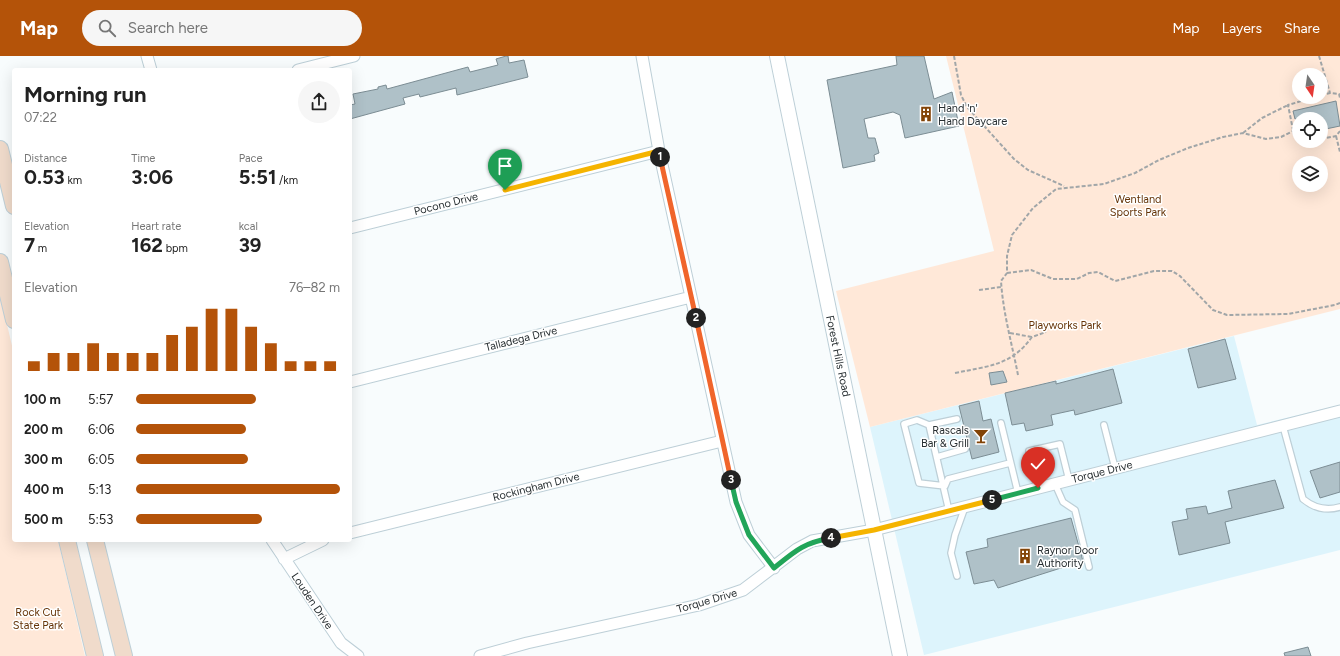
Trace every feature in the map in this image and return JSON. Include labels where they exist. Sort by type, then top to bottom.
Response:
[{"type":"main road","points":[[0,149],[12,198]]},
{"type":"main road","points":[[0,262],[12,312]]},
{"type":"main road","points":[[67,542],[95,656]]},
{"type":"main road","points":[[96,542],[124,656]]},
{"type":"street","points":[[147,56],[150,68]]},
{"type":"street","points":[[306,68],[354,56]]},
{"type":"street","points":[[642,56],[659,151],[736,502],[749,535],[774,568]]},
{"type":"street","name":"Forest Hills Road","points":[[777,56],[900,656]]},
{"type":"street","name":"Pocono Drive","points":[[352,228],[659,151]]},
{"type":"street","name":"Talladega Drive","points":[[352,382],[691,297]]},
{"type":"street","name":"Torque Drive","points":[[480,656],[527,643],[699,605],[743,590],[798,549],[812,541],[874,530],[1340,411]]},
{"type":"street","name":"Rockingham Drive","points":[[352,533],[722,441]]},
{"type":"street","name":"Louden Drive","points":[[273,542],[341,643],[358,656]]},
{"type":"street","points":[[284,559],[319,542]]},
{"type":"lane","points":[[945,486],[919,483],[904,424],[917,420],[929,425],[957,418]]},
{"type":"lane","points":[[1001,423],[1018,493]]},
{"type":"lane","points":[[929,425],[945,486],[949,511]]},
{"type":"lane","points":[[1104,425],[1115,468]]},
{"type":"lane","points":[[1283,426],[1304,498],[1312,506],[1332,510],[1340,507]]},
{"type":"lane","points":[[1038,488],[1029,451],[1060,444],[1069,480]]},
{"type":"lane","points":[[937,457],[965,449]]},
{"type":"lane","points":[[945,486],[948,479],[1010,463]]},
{"type":"lane","points":[[1055,484],[1063,502],[1075,510],[1089,567]]},
{"type":"lane","points":[[957,576],[951,553],[955,535],[965,506]]},
{"type":"path","points":[[954,56],[953,60],[961,95],[967,107],[1023,167],[1065,187]]},
{"type":"path","points":[[1319,56],[1330,93],[1340,94],[1340,98]]},
{"type":"path","points":[[1018,375],[1010,333],[1002,306],[1000,281],[1007,273],[1007,256],[1012,235],[1033,208],[1056,189],[1104,184],[1135,173],[1159,160],[1188,148],[1243,133],[1262,118],[1292,103]]},
{"type":"path","points":[[1288,104],[1292,125]]},
{"type":"path","points":[[1243,133],[1266,139],[1281,137],[1292,131]]},
{"type":"path","points":[[1328,138],[1336,136],[1340,131]]},
{"type":"path","points":[[1336,136],[1340,152]]},
{"type":"path","points":[[1007,273],[1031,270],[1053,279],[1077,279],[1088,273],[1098,272],[1115,281],[1154,272],[1172,271],[1180,276],[1213,310],[1227,315],[1288,314],[1340,303]]},
{"type":"path","points":[[979,290],[1001,287]]},
{"type":"path","points":[[1317,309],[1318,313]]},
{"type":"path","points":[[1010,333],[1032,336],[1046,332]]},
{"type":"path","points":[[955,373],[994,364],[1015,356],[1025,347],[1032,336]]},
{"type":"shaded area","points":[[1234,336],[1257,425],[1340,405],[1340,550],[924,655],[870,427]]},
{"type":"green space","name":"Wentland Sports Park","points":[[946,56],[1340,56],[1340,309],[870,427],[836,291],[994,251]]},
{"type":"green space","name":"Rock Cut State Park","points":[[0,295],[12,346],[12,542],[58,542],[85,656],[0,656]]},
{"type":"building","points":[[508,56],[509,63],[524,60],[528,77],[457,95],[456,88],[420,97],[419,94],[403,98],[405,104],[352,118],[352,105],[355,104],[353,94],[378,89],[378,87],[386,85],[387,89],[468,67],[470,72],[498,65],[496,59]]},
{"type":"building","name":"Hand 'n' Hand Daycare","points":[[896,56],[924,56],[934,99],[952,92],[959,126],[905,138],[900,115],[893,112],[864,119],[868,138],[875,138],[879,153],[874,155],[875,161],[843,168],[827,80],[897,65]]},
{"type":"building","points":[[1336,101],[1340,126],[1328,129],[1328,112],[1293,111],[1328,104]]},
{"type":"building","points":[[1225,339],[1236,379],[1198,388],[1188,349]]},
{"type":"building","points":[[1113,369],[1122,403],[1075,415],[1074,410],[1051,415],[1053,425],[1026,431],[1024,423],[1012,425],[1005,393],[1056,381],[1056,384]]},
{"type":"building","points":[[1003,371],[1007,382],[991,385],[989,373]]},
{"type":"building","name":"Rascals Bar & Grill","points":[[979,401],[983,421],[991,419],[999,452],[972,459],[959,406]]},
{"type":"building","points":[[1340,462],[1340,492],[1320,498],[1310,471]]},
{"type":"building","points":[[1275,480],[1284,508],[1225,522],[1230,543],[1179,555],[1172,522],[1188,519],[1186,509],[1206,506],[1208,514],[1232,508],[1228,491]]},
{"type":"building","name":"Raynor Door Authority","points":[[1071,518],[1083,561],[998,588],[994,580],[974,584],[966,552],[988,547],[987,539]]},
{"type":"building","points":[[1308,647],[1311,656],[1285,656],[1284,653]]},
{"type":"place","name":"Hand 'n' Hand Daycare","points":[[926,114]]},
{"type":"place","name":"Rascals Bar & Grill","points":[[981,436]]},
{"type":"place","name":"Raynor Door Authority","points":[[1025,556]]},
{"type":"route","points":[[505,190],[659,151],[736,502],[749,535],[774,568],[798,549],[812,541],[874,530],[1038,488]]},
{"type":"park label","name":"Playworks Park","points":[[1065,325]]}]
